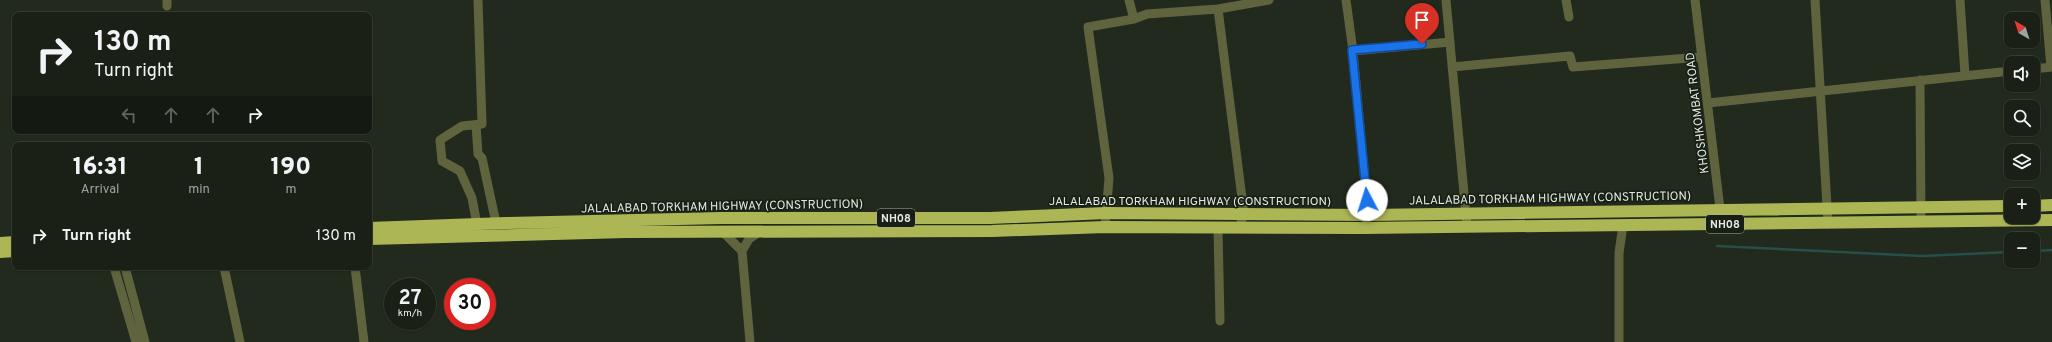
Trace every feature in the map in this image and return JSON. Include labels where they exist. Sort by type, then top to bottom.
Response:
[{"type":"highway","points":[[2040,206],[2052,205]]},
{"type":"highway","name":"JALALABAD TORKHAM HIGHWAY (CONSTRUCTION)","points":[[372,228],[414,232],[478,230],[496,223],[721,218],[990,218],[1106,214],[1368,215],[1466,212],[2004,206]]},
{"type":"highway","name":"NH08","points":[[1398,227],[1424,214]]},
{"type":"highway","name":"NH08","points":[[478,230],[759,232],[992,231],[1105,227],[1363,228],[1828,224],[2052,220]]},
{"type":"highway","name":"NH08","points":[[372,239],[414,232]]},
{"type":"highway","points":[[0,243],[12,242]]},
{"type":"highway","points":[[0,251],[12,250]]},
{"type":"street","points":[[478,0],[482,124],[462,126],[440,140],[442,161],[460,171],[472,198],[478,230]]},
{"type":"street","points":[[1128,0],[1134,19]]},
{"type":"street","points":[[1105,227],[1109,178],[1088,27],[1134,19],[1147,14],[1218,9],[1269,0]]},
{"type":"street","points":[[1346,0],[1368,215],[1363,228]]},
{"type":"street","points":[[1446,0],[1467,226]]},
{"type":"street","points":[[1566,0],[1569,17]]},
{"type":"street","name":"KHOSHKOMBAT ROAD","points":[[1695,0],[1722,224]]},
{"type":"street","points":[[1815,0],[1819,91],[1828,224]]},
{"type":"street","points":[[1960,0],[1966,75]]},
{"type":"street","points":[[2040,68],[2052,67],[2045,0]]},
{"type":"street","points":[[1218,9],[1244,214],[1239,228]]},
{"type":"street","points":[[1352,50],[1450,42]]},
{"type":"street","points":[[1452,67],[1570,56],[1574,67],[1702,57]]},
{"type":"street","points":[[1708,103],[2004,72]]},
{"type":"street","points":[[1920,80],[1921,222]]},
{"type":"street","points":[[476,125],[478,154],[482,158],[496,223]]},
{"type":"street","points":[[1619,342],[1619,253],[1623,225]]},
{"type":"street","points":[[1218,228],[1220,321]]},
{"type":"street","points":[[722,231],[742,251]]},
{"type":"street","points":[[750,342],[742,251],[749,239],[759,232]]},
{"type":"street","points":[[115,270],[136,342]]},
{"type":"street","points":[[125,270],[145,342]]},
{"type":"street","points":[[225,270],[240,342]]},
{"type":"street","points":[[355,270],[364,342]]},
{"type":"waterway","points":[[1717,246],[1922,256],[2004,252]]},
{"type":"waterway","points":[[2040,251],[2052,250]]},
{"type":"route","points":[[1367,200],[1352,50],[1422,44]]}]
